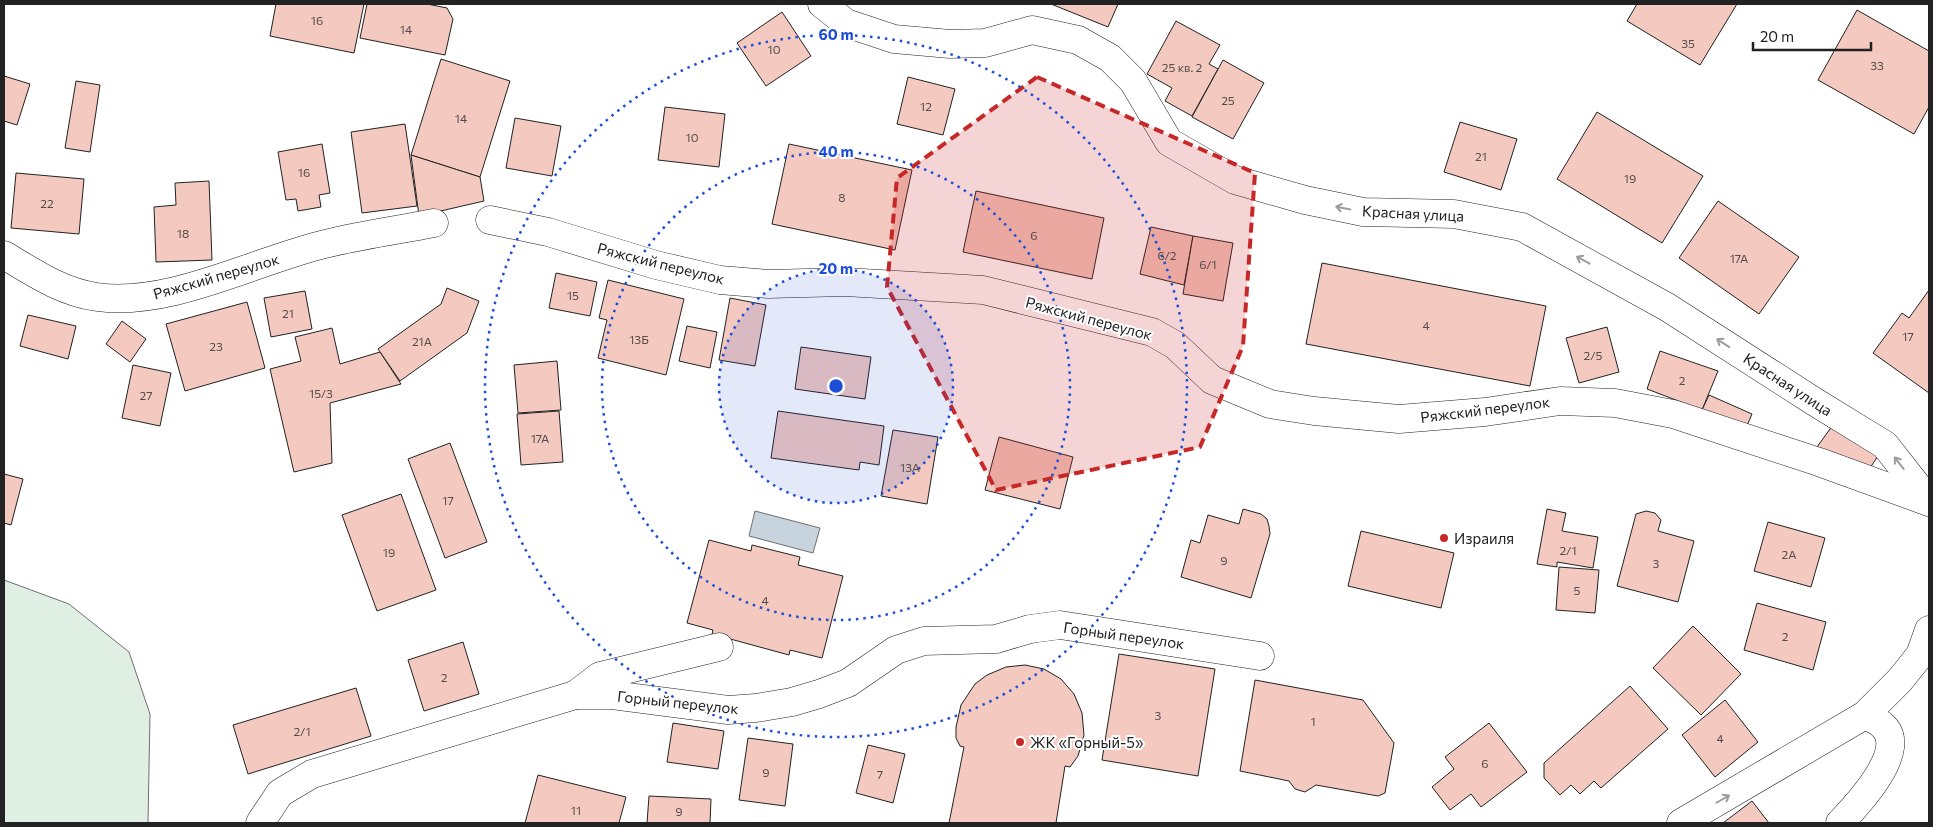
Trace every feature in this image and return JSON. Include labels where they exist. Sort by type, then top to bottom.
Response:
[{"type":"street","name":"Красная улица","points":[[822,4],[846,23],[894,40],[950,44],[985,42],[1032,30],[1078,40],[1110,58],[1133,81],[1169,142],[1236,180],[1305,200],[1363,212],[1454,214],[1522,227],[1667,307],[1885,445],[1929,502]]},
{"type":"street","name":"Ряжский переулок","points":[[490,220],[548,232],[656,265],[720,280],[768,284],[845,282],[983,290],[1152,332],[1175,345],[1212,380],[1233,390],[1279,405],[1399,419],[1485,412],[1560,401],[1614,402],[1673,414],[1819,462],[1929,502]]},
{"type":"street","name":"Ряжский переулок","points":[[4,255],[54,285],[96,297],[133,298],[175,291],[325,244],[434,223]]},
{"type":"street","name":"Горный переулок","points":[[260,823],[280,793],[312,774],[575,695],[612,695],[728,710],[756,708],[792,702],[820,694],[848,682],[896,650],[924,641],[996,639],[1030,629],[1060,624],[1260,656]]},
{"type":"street","points":[[1681,823],[1865,715],[1920,655],[1929,630]]},
{"type":"street","points":[[575,695],[600,676],[719,647]]},
{"type":"street","points":[[1840,823],[1874,784],[1889,753],[1889,737],[1884,726],[1865,715]]},
{"type":"highlighted area","points":[[1037,77],[1255,173],[1243,346],[1200,447],[996,490],[887,287],[897,178]]},
{"type":"green space","points":[[4,580],[69,604],[129,652],[150,714],[148,823],[4,823]]},
{"type":"shaded area","points":[[755,511],[820,528],[813,553],[749,536]]},
{"type":"building","points":[[276,4],[364,4],[354,53],[270,36]]},
{"type":"building","points":[[367,4],[427,4],[447,8],[453,19],[445,55],[360,38]]},
{"type":"building","points":[[1051,4],[1118,4],[1108,27]]},
{"type":"building","points":[[1637,4],[1737,4],[1700,65],[1627,21]]},
{"type":"building","points":[[1857,10],[1929,51],[1929,107],[1914,134],[1818,80]]},
{"type":"building","points":[[782,12],[811,56],[766,86],[737,43]]},
{"type":"building","points":[[1176,21],[1220,45],[1209,64],[1218,69],[1192,116],[1165,101],[1172,88],[1147,74]]},
{"type":"building","points":[[441,59],[510,81],[480,177],[411,155]]},
{"type":"building","points":[[1223,60],[1264,83],[1233,139],[1192,117]]},
{"type":"building","points":[[4,76],[30,84],[17,125],[4,121]]},
{"type":"building","points":[[908,77],[955,89],[943,135],[897,124]]},
{"type":"building","points":[[76,81],[100,85],[90,152],[65,148]]},
{"type":"building","points":[[665,107],[725,114],[719,167],[658,160]]},
{"type":"building","points":[[1597,112],[1703,176],[1662,243],[1557,179]]},
{"type":"building","points":[[515,118],[561,126],[552,176],[506,168]]},
{"type":"building","points":[[1460,122],[1517,139],[1501,190],[1444,172]]},
{"type":"building","points":[[405,124],[417,206],[362,213],[351,132]]},
{"type":"building","points":[[322,144],[330,193],[319,195],[321,207],[298,211],[296,199],[286,200],[278,152]]},
{"type":"building","points":[[789,144],[912,170],[895,250],[772,224]]},
{"type":"building","points":[[411,155],[480,177],[484,201],[419,216]]},
{"type":"building","points":[[16,173],[84,179],[79,234],[11,228]]},
{"type":"building","points":[[209,181],[212,260],[156,262],[154,207],[176,205],[175,183]]},
{"type":"building","points":[[976,191],[1104,218],[1092,279],[963,252]]},
{"type":"building","points":[[1718,201],[1799,257],[1759,314],[1679,258]]},
{"type":"building","points":[[1151,227],[1193,236],[1184,285],[1140,274]]},
{"type":"building","points":[[1193,236],[1233,243],[1223,301],[1183,294]]},
{"type":"building","points":[[1322,263],[1546,306],[1530,386],[1306,344]]},
{"type":"building","points":[[556,273],[597,282],[590,316],[549,308]]},
{"type":"building","points":[[608,280],[684,299],[666,375],[598,358],[607,320],[599,318]]},
{"type":"building","points":[[447,288],[479,301],[467,333],[400,381],[378,349],[441,304]]},
{"type":"building","points":[[1929,290],[1929,393],[1873,353],[1902,313],[1909,318]]},
{"type":"building","points":[[305,291],[312,329],[271,337],[264,298]]},
{"type":"building","points":[[730,298],[766,305],[755,366],[719,360]]},
{"type":"building","points":[[247,302],[265,368],[185,391],[166,324]]},
{"type":"building","points":[[28,315],[76,326],[68,359],[20,346]]},
{"type":"building","points":[[122,321],[146,339],[130,362],[106,344]]},
{"type":"building","points":[[687,326],[717,332],[710,368],[679,361]]},
{"type":"building","points":[[1607,327],[1619,372],[1579,383],[1566,338]]},
{"type":"building","points":[[332,328],[340,364],[380,352],[401,384],[330,403],[332,463],[294,472],[270,369],[301,361],[295,337]]},
{"type":"building","points":[[801,347],[871,357],[865,399],[795,389]]},
{"type":"building","points":[[1660,351],[1718,371],[1702,410],[1647,389]]},
{"type":"building","points":[[557,361],[561,410],[518,413],[514,365]]},
{"type":"building","points":[[133,365],[171,373],[160,426],[122,418]]},
{"type":"building","points":[[1709,395],[1752,414],[1745,430],[1702,410]]},
{"type":"building","points":[[559,411],[563,462],[521,465],[517,414]]},
{"type":"building","points":[[778,411],[884,426],[879,465],[860,462],[859,470],[771,458]]},
{"type":"building","points":[[1835,422],[1880,453],[1870,468],[1817,447]]},
{"type":"building","points":[[893,430],[938,437],[927,504],[881,496]]},
{"type":"building","points":[[999,437],[1073,457],[1060,509],[985,490]]},
{"type":"building","points":[[450,443],[487,542],[445,558],[408,459]]},
{"type":"building","points":[[4,474],[23,479],[11,525],[4,523]]},
{"type":"building","points":[[401,494],[436,590],[377,611],[342,515]]},
{"type":"building","points":[[1243,509],[1261,514],[1267,519],[1270,534],[1251,598],[1181,577],[1191,540],[1200,543],[1208,515],[1239,524]]},
{"type":"building","points":[[1547,509],[1566,513],[1562,531],[1598,537],[1593,568],[1557,562],[1557,567],[1537,564]]},
{"type":"building","points":[[1646,511],[1655,513],[1661,520],[1658,531],[1694,541],[1678,602],[1617,586],[1636,514]]},
{"type":"building","points":[[1768,522],[1825,538],[1811,587],[1754,571]]},
{"type":"building","points":[[1361,531],[1454,553],[1441,608],[1348,586]]},
{"type":"building","points":[[709,540],[751,551],[752,545],[800,557],[798,565],[843,576],[822,658],[790,650],[789,655],[712,634],[713,630],[687,623]]},
{"type":"building","points":[[1559,567],[1599,570],[1595,613],[1556,610]]},
{"type":"building","points":[[1757,603],[1826,622],[1813,670],[1744,650]]},
{"type":"building","points":[[1693,626],[1741,674],[1701,715],[1653,668]]},
{"type":"building","points":[[463,642],[479,694],[424,711],[408,660]]},
{"type":"building","points":[[1119,654],[1215,669],[1198,776],[1102,760]]},
{"type":"building","name":"ЖК «Горный-5»","points":[[1025,665],[1044,669],[1061,679],[1074,694],[1082,713],[1084,735],[1078,756],[1070,767],[1065,766],[1056,823],[949,823],[964,747],[960,746],[956,738],[956,727],[961,705],[975,684],[987,675],[1006,667]]},
{"type":"building","points":[[1255,680],[1363,700],[1394,743],[1385,793],[1378,796],[1316,785],[1305,792],[1295,789],[1289,781],[1240,771]]},
{"type":"building","points":[[1630,686],[1668,729],[1601,788],[1594,781],[1580,794],[1571,785],[1560,795],[1544,778],[1544,763]]},
{"type":"building","points":[[356,688],[371,736],[248,774],[233,725]]},
{"type":"building","points":[[1725,700],[1758,742],[1715,777],[1682,735]]},
{"type":"building","points":[[673,723],[724,731],[718,769],[667,762]]},
{"type":"building","points":[[1489,723],[1527,772],[1481,807],[1471,794],[1450,810],[1432,787],[1454,769],[1445,757]]},
{"type":"building","points":[[748,738],[793,744],[785,806],[739,800]]},
{"type":"building","points":[[868,745],[905,754],[893,803],[856,793]]},
{"type":"building","points":[[538,775],[626,797],[619,823],[525,823]]},
{"type":"building","points":[[649,796],[711,799],[710,823],[647,823]]},
{"type":"building","points":[[1752,801],[1769,823],[1723,823]]},
{"type":"place","name":"Израиля","points":[[1444,538]]},
{"type":"place","name":"ЖК «Горный-5»","points":[[1020,742]]}]
